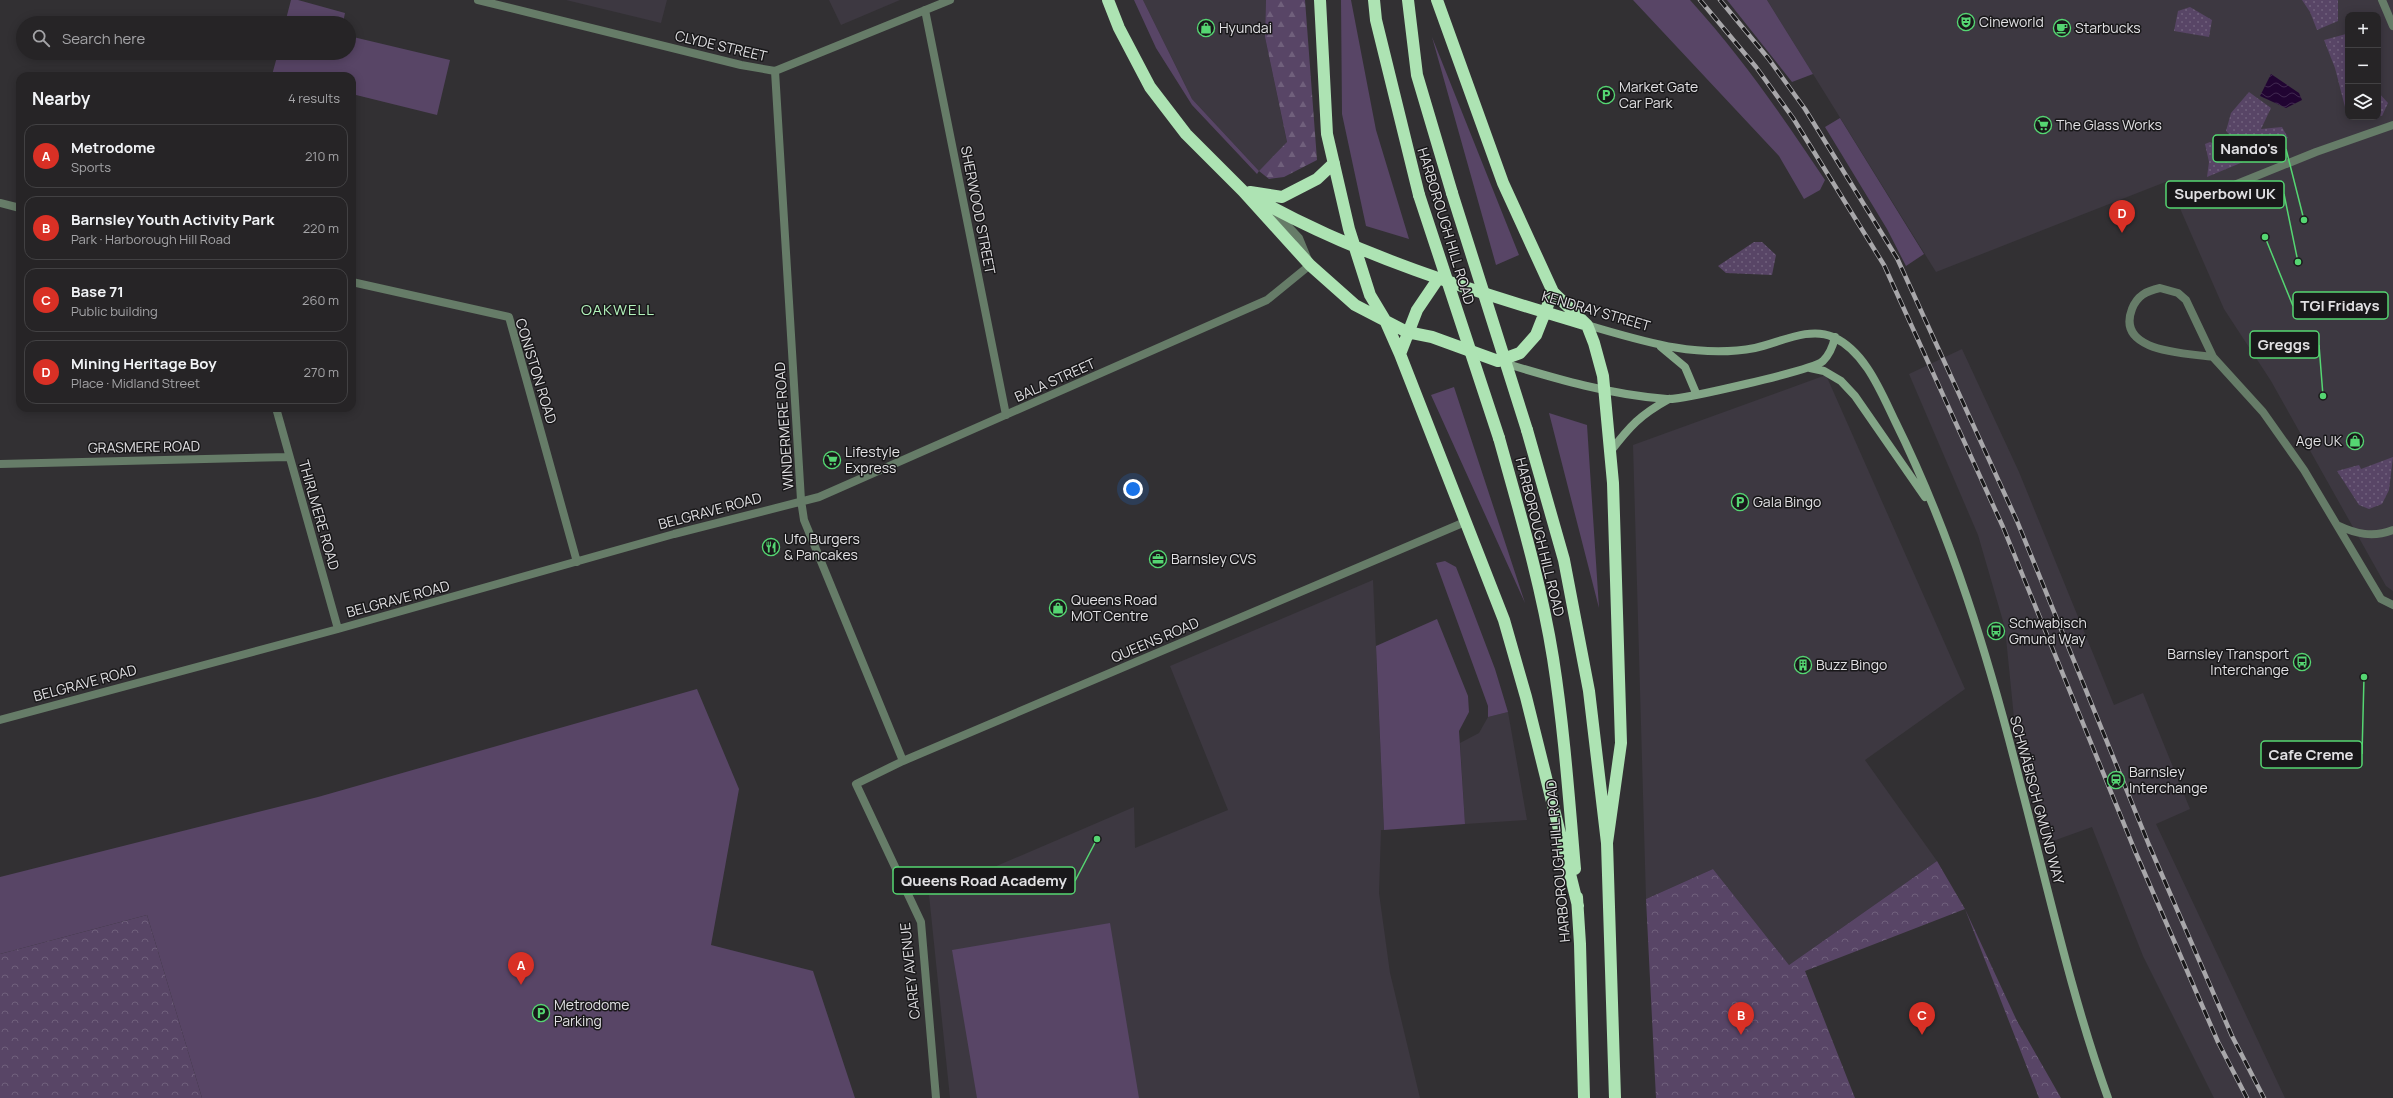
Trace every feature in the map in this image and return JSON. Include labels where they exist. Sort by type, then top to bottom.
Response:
[{"type":"highway","points":[[1108,0],[1119,28],[1150,87],[1186,134],[1243,191],[1310,266],[1355,305],[1407,332],[1432,337],[1498,361],[1520,353],[1536,335],[1553,292]]},
{"type":"highway","points":[[1320,0],[1327,134],[1355,248],[1370,295],[1385,320],[1400,354],[1504,620],[1526,697],[1578,906]]},
{"type":"highway","name":"HARBOROUGH HILL ROAD","points":[[1374,0],[1377,28],[1419,195],[1499,438],[1526,535],[1553,657],[1561,718],[1578,906],[1584,1098]]},
{"type":"highway","name":"HARBOROUGH HILL ROAD","points":[[1408,0],[1417,75],[1452,193],[1527,430],[1564,560],[1589,691],[1607,843],[1615,1098]]},
{"type":"highway","points":[[1437,0],[1503,184],[1553,292],[1587,325],[1594,343],[1603,376],[1613,483],[1621,743],[1607,843]]},
{"type":"highway","points":[[1243,191],[1282,197],[1316,179],[1334,163]]},
{"type":"highway","name":"KENDRAY STREET","points":[[1243,191],[1355,248],[1438,279],[1587,325]]},
{"type":"highway","points":[[1400,354],[1407,332],[1425,296],[1438,279]]},
{"type":"street","name":"CLYDE STREET","points":[[478,0],[741,65],[775,71],[950,0]]},
{"type":"street","points":[[2382,0],[2393,26]]},
{"type":"street","name":"SHERWOOD STREET","points":[[925,10],[1006,415]]},
{"type":"street","name":"WINDERMERE ROAD","points":[[775,71],[801,500],[804,520],[903,761]]},
{"type":"street","points":[[2197,200],[2316,152],[2393,125]]},
{"type":"street","points":[[0,203],[16,207]]},
{"type":"street","points":[[1270,206],[1299,238],[1310,266]]},
{"type":"street","name":"BALA STREET","points":[[801,500],[819,497],[1268,300],[1310,266]]},
{"type":"street","name":"CONISTON ROAD","points":[[356,283],[509,317],[578,562]]},
{"type":"street","points":[[2213,357],[2158,349],[2148,346],[2140,341],[2134,332],[2131,322],[2135,302],[2150,290],[2170,289],[2178,293],[2186,300],[2213,357],[2263,412],[2304,470],[2381,599],[2393,605]]},
{"type":"street","name":"KENDRAY STREET","points":[[1587,325],[1685,351],[1737,352],[1775,344],[1818,332],[1835,337]]},
{"type":"street","points":[[1609,453],[1630,425],[1647,411],[1669,399],[1778,377],[1810,368],[1822,362],[1832,348],[1835,337]]},
{"type":"street","name":"SCHWÄBISCH GMÜND WAY","points":[[1835,337],[1856,354],[1877,383],[1906,443],[1935,511],[1985,654],[2080,1010],[2108,1098]]},
{"type":"street","points":[[1659,345],[1685,367],[1696,393]]},
{"type":"street","points":[[1498,361],[1604,390],[1669,399]]},
{"type":"street","name":"SCHWÄBISCH GMÜND WAY","points":[[1810,368],[1824,371],[1841,381],[1855,396],[1935,511]]},
{"type":"street","name":"THIRLMERE ROAD","points":[[277,412],[338,629]]},
{"type":"street","name":"GRASMERE ROAD","points":[[0,464],[289,457]]},
{"type":"street","name":"BELGRAVE ROAD","points":[[0,720],[338,629],[801,500]]},
{"type":"street","name":"QUEENS ROAD","points":[[856,784],[903,761],[1466,522]]},
{"type":"street","points":[[2337,525],[2358,534],[2381,535],[2393,530]]},
{"type":"street","name":"CAREY AVENUE","points":[[856,784],[921,922],[936,1098]]},
{"type":"shaded area","points":[[566,0],[667,0],[661,23]]},
{"type":"shaded area","points":[[829,0],[900,0],[841,25]]},
{"type":"shaded area","points":[[1143,0],[1266,0],[1265,37],[1287,143],[1259,171],[1192,99]]},
{"type":"shaded area","points":[[1767,0],[2393,0],[2393,591],[2386,586],[2271,381],[2224,309],[2168,181],[1936,272]]},
{"type":"shaded area","name":"Barnsley Interchange","points":[[1962,349],[2019,472],[2114,705],[2143,693],[2190,809],[2156,824],[2285,1098],[2214,1098],[2143,956],[2092,827],[2053,841],[2027,776],[2014,718],[2005,628],[1978,535],[1909,374]]},
{"type":"shaded area","points":[[1826,375],[1965,689],[1865,760],[1937,861],[1789,965],[1713,869],[1646,899],[1633,445]]},
{"type":"shaded area","points":[[1373,580],[1384,830],[1381,830],[1379,893],[1390,973],[1420,1098],[950,1098],[929,895],[1134,807],[1135,848],[1228,810],[1170,666]]},
{"type":"shaded area","points":[[1508,712],[1527,820],[1465,824],[1460,743],[1479,733],[1488,717]]},
{"type":"green space","points":[[291,0],[298,0],[345,13],[344,16],[287,16]]},
{"type":"green space","points":[[1134,0],[1143,0],[1192,99],[1259,171],[1257,174],[1192,105],[1156,48]]},
{"type":"green space","points":[[1266,0],[1305,0],[1317,160],[1284,177],[1269,179],[1259,171],[1287,142],[1265,37]]},
{"type":"green space","points":[[1341,0],[1351,0],[1376,130],[1409,239],[1366,226],[1342,114]]},
{"type":"green space","points":[[1633,0],[1690,0],[1727,43],[1761,87],[1793,133],[1825,180],[1820,190],[1804,199],[1779,156]]},
{"type":"green space","points":[[1727,0],[1767,0],[1813,74],[1792,82]]},
{"type":"green space","points":[[2302,0],[2338,0],[2338,21],[2317,30],[2310,12]]},
{"type":"green space","points":[[2190,7],[2212,20],[2209,37],[2174,31],[2178,11]]},
{"type":"green space","points":[[2345,34],[2345,107],[2335,68],[2324,40]]},
{"type":"green space","points":[[1432,37],[1519,255],[1496,265]]},
{"type":"green space","points":[[356,38],[450,60],[437,115],[356,95],[356,72],[273,72],[276,60],[356,60]]},
{"type":"green space","points":[[2249,92],[2271,108],[2261,129],[2282,127],[2288,138],[2265,144],[2236,141],[2226,131],[2231,113]]},
{"type":"green space","points":[[2381,95],[2388,103],[2381,116]]},
{"type":"green space","points":[[1840,118],[1924,254],[1906,266],[1887,229],[1825,127]]},
{"type":"green space","points":[[2210,142],[2244,156],[2243,162],[2207,177],[2209,162],[2205,144]]},
{"type":"green space","points":[[1754,242],[1762,242],[1776,255],[1772,275],[1726,273],[1718,266]]},
{"type":"green space","points":[[1454,387],[1525,603],[1431,395]]},
{"type":"green space","points":[[1549,413],[1587,425],[1599,608]]},
{"type":"green space","points":[[2393,457],[2389,490],[2382,504],[2369,509],[2359,505],[2337,471],[2359,465],[2361,469]]},
{"type":"green space","points":[[1445,561],[1456,567],[1495,669],[1508,712],[1488,717],[1488,706],[1436,563]]},
{"type":"green space","points":[[1437,619],[1468,696],[1469,712],[1459,731],[1465,824],[1384,830],[1376,646]]},
{"type":"green space","points":[[697,689],[739,789],[711,945],[813,971],[855,1098],[202,1098],[147,915],[0,954],[0,877],[318,797]]},
{"type":"green space","points":[[1937,861],[1965,909],[1805,971],[1855,1098],[1656,1098],[1646,899],[1713,869],[1789,965]]},
{"type":"green space","points":[[1965,909],[2017,1021],[2061,1098],[2039,1098]]},
{"type":"green space","points":[[147,915],[202,1098],[0,1098],[0,954]]},
{"type":"green space","points":[[1110,923],[1139,1098],[977,1098],[952,950]]},
{"type":"water","points":[[2271,74],[2299,93],[2302,100],[2286,108],[2260,96]]},
{"type":"railway","points":[[1700,0],[1756,67],[1793,118],[1884,265],[2003,527],[2135,851],[2218,1042],[2247,1098]]},
{"type":"railway","points":[[1720,0],[1768,58],[1805,109],[1897,258],[2017,521],[2149,845],[2232,1036],[2264,1098]]},
{"type":"place","name":"Cineworld","points":[[1966,22]]},
{"type":"place","name":"Hyundai","points":[[1206,28]]},
{"type":"place","name":"Starbucks","points":[[2062,28]]},
{"type":"place","name":"Market Gate Car Park","points":[[1606,95]]},
{"type":"place","name":"The Glass Works","points":[[2043,125]]},
{"type":"place","name":"Nando's","points":[[2304,220]]},
{"type":"place","name":"Mining Heritage Boy","points":[[2122,233]]},
{"type":"place","name":"TGI Fridays","points":[[2265,237]]},
{"type":"place","name":"Superbowl UK","points":[[2298,262]]},
{"type":"place","name":"Greggs","points":[[2323,396]]},
{"type":"place","name":"Age UK","points":[[2355,441]]},
{"type":"place","name":"Lifestyle Express","points":[[832,460]]},
{"type":"place","name":"Gala Bingo","points":[[1740,502]]},
{"type":"place","name":"Ufo Burgers & Pancakes","points":[[771,547]]},
{"type":"place","name":"Barnsley CVS","points":[[1158,559]]},
{"type":"place","name":"Queens Road MOT Centre","points":[[1058,608]]},
{"type":"place","name":"Schwabisch Gmund Way","points":[[1996,631]]},
{"type":"place","name":"Barnsley Transport Interchange","points":[[2302,662]]},
{"type":"place","name":"Buzz Bingo","points":[[1803,665]]},
{"type":"place","name":"Cafe Creme","points":[[2364,677]]},
{"type":"place","name":"Barnsley Interchange","points":[[2116,780]]},
{"type":"place","name":"Queens Road Academy","points":[[1097,839]]},
{"type":"place","name":"Metrodome","points":[[521,985]]},
{"type":"place","name":"Metrodome Parking","points":[[541,1013]]},
{"type":"place","name":"Barnsley Youth Activity Park","points":[[1741,1035]]},
{"type":"place","name":"Base 71","points":[[1922,1035]]},
{"type":"district","name":"OAKWELL","points":[[618,310]]}]
